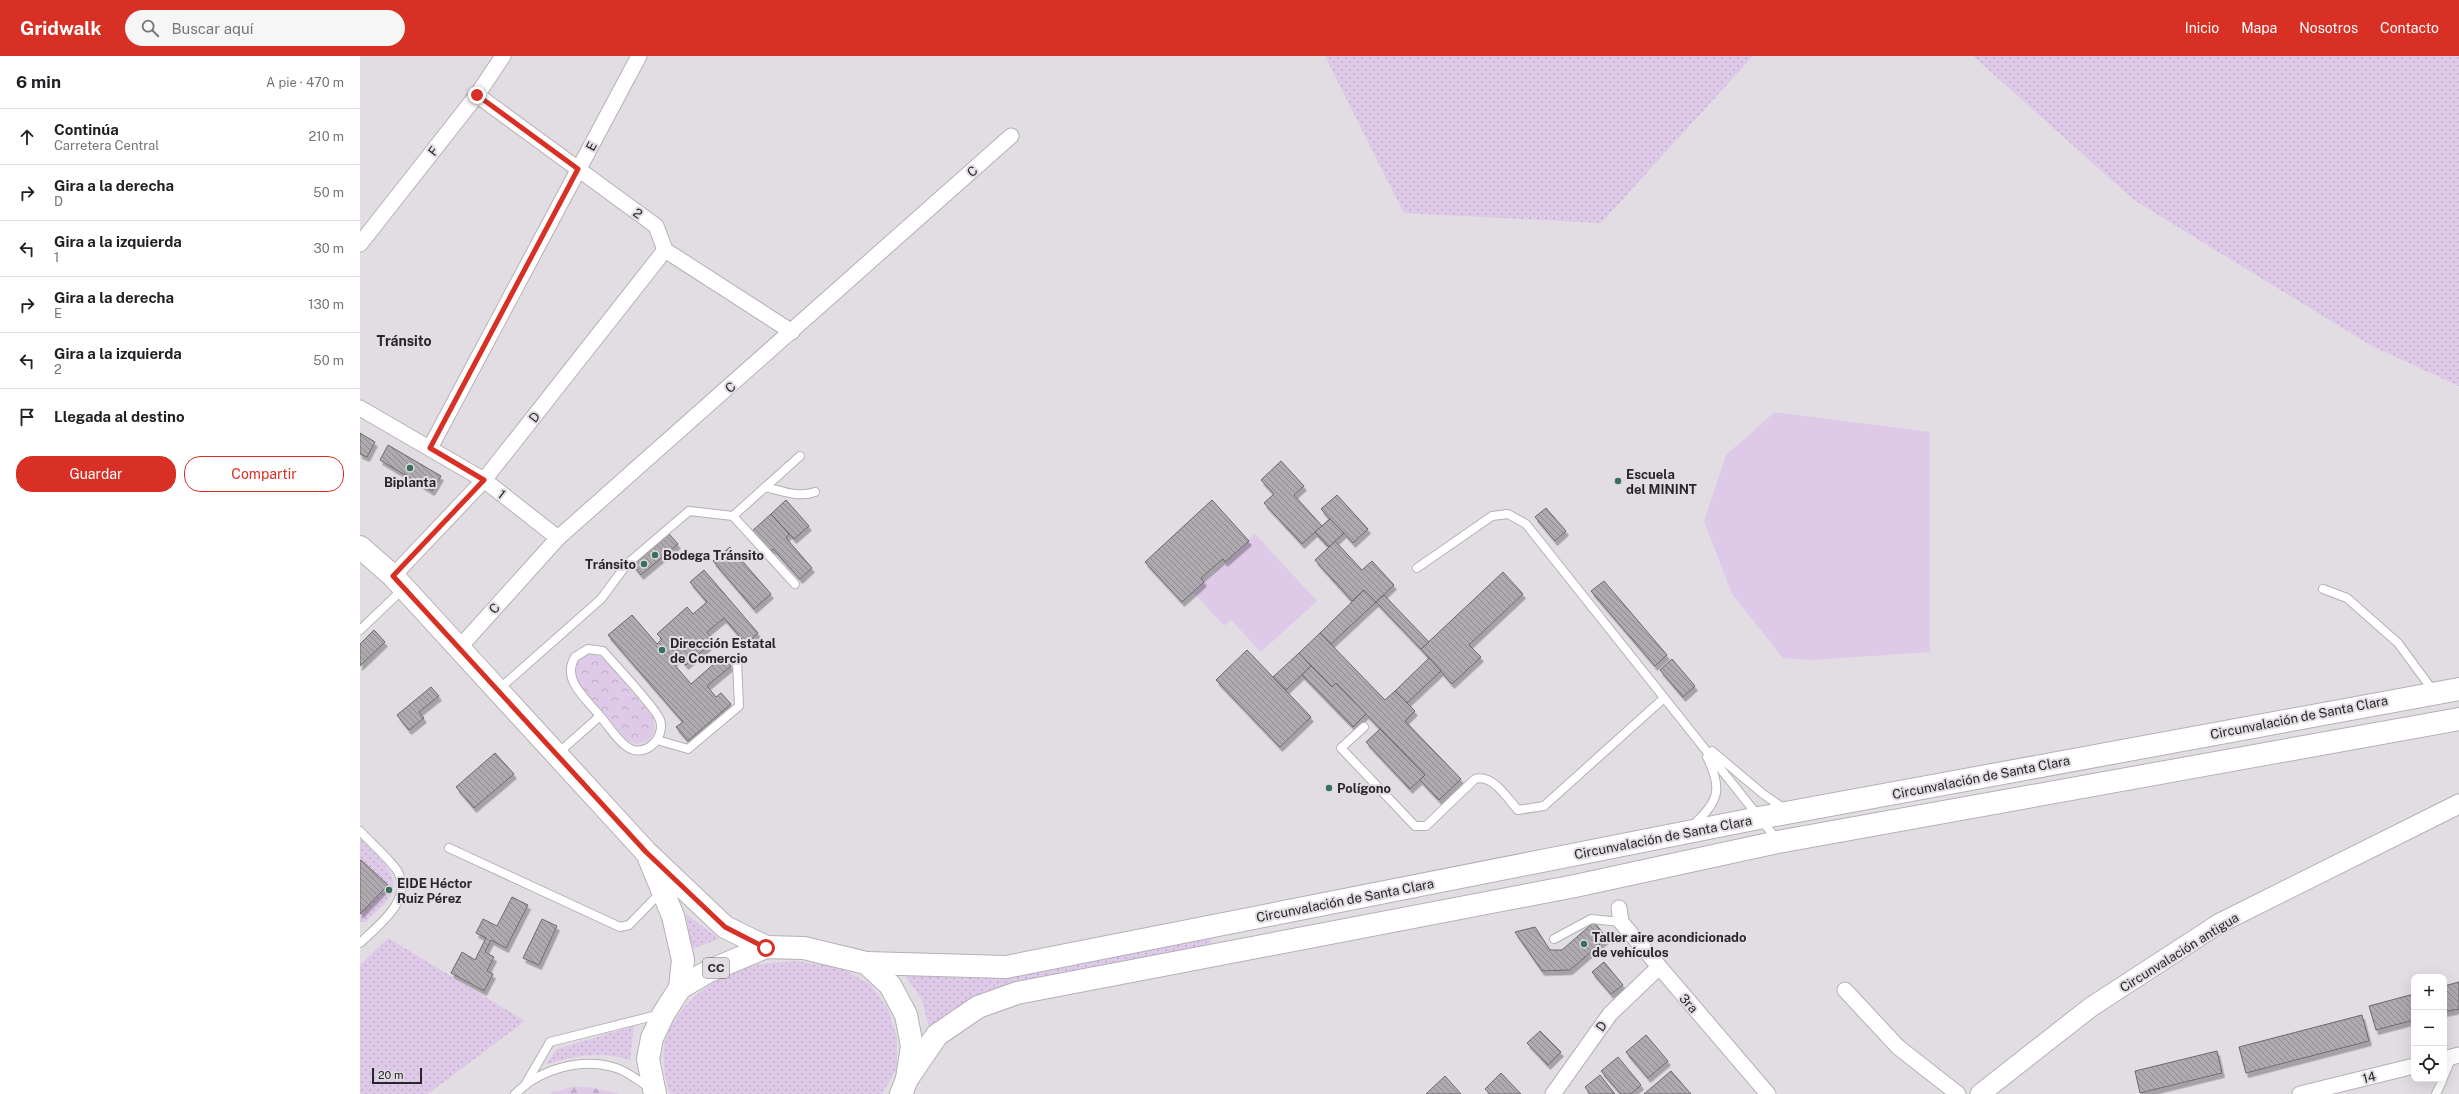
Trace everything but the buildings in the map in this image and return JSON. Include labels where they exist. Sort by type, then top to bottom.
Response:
[{"type":"main road","name":"CC","points":[[360,547],[398,582],[646,852],[725,927],[766,948]]},
{"type":"main road","name":"Circunvalación de Santa Clara","points":[[866,963],[1006,967],[1685,832],[2434,692],[2459,689]]},
{"type":"main road","name":"Circunvalación de Santa Clara","points":[[904,1089],[937,1035],[978,1007],[1017,993],[1575,886],[1778,842],[2454,723]]},
{"type":"main road","name":"CC","points":[[646,852],[673,916],[683,960],[680,988],[664,1013],[652,1038],[648,1059],[654,1092]]},
{"type":"main road","name":"CC","points":[[680,988],[709,971],[766,948],[804,948],[866,963],[890,985],[906,1015],[912,1046],[904,1089]]},
{"type":"street","name":"F","points":[[360,244],[477,95],[503,56]]},
{"type":"street","name":"E","points":[[430,448],[639,56]]},
{"type":"street","name":"2","points":[[477,95],[656,226],[665,250]]},
{"type":"street","name":"C","points":[[459,648],[558,538],[792,332],[1011,136]]},
{"type":"street","points":[[665,250],[792,332]]},
{"type":"street","name":"D","points":[[398,582],[484,480],[665,250]]},
{"type":"street","name":"1","points":[[360,408],[484,480],[558,538]]},
{"type":"street","name":"Circunvalación antigua","points":[[1980,1094],[2091,1006],[2220,923],[2459,804]]},
{"type":"street","name":"3ra","points":[[1620,915],[1658,968],[1768,1094]]},
{"type":"street","name":"D","points":[[1553,1094],[1610,1014],[1658,968]]},
{"type":"street","points":[[1845,990],[1898,1047],[1958,1094]]},
{"type":"street","name":"14","points":[[2300,1094],[2411,1067]]},
{"type":"lane","points":[[733,516],[800,456]]},
{"type":"lane","points":[[765,487],[796,494],[808,495],[816,492]]},
{"type":"lane","points":[[498,690],[601,599],[627,564],[689,511],[733,516],[795,584]]},
{"type":"lane","points":[[1417,568],[1492,516],[1508,514],[1526,524],[1778,842]]},
{"type":"lane","points":[[360,630],[398,582]]},
{"type":"lane","points":[[2323,589],[2347,598],[2398,643],[2434,692]]},
{"type":"lane","points":[[588,649],[603,651],[659,719],[661,726],[657,740],[653,745],[640,750],[626,747],[600,716],[571,680],[569,672],[574,657],[588,649]]},
{"type":"lane","points":[[657,740],[688,749],[739,706],[737,660]]},
{"type":"lane","points":[[1364,727],[1341,748],[1415,826],[1426,826],[1475,779],[1482,777],[1490,780],[1518,810],[1544,806],[1664,698]]},
{"type":"lane","points":[[557,754],[600,716]]},
{"type":"lane","points":[[1699,741],[1763,794],[1790,812]]},
{"type":"lane","points":[[1685,832],[1709,811],[1714,803],[1717,791],[1716,775],[1699,741]]},
{"type":"lane","points":[[360,831],[398,872],[401,884],[401,896],[394,909],[360,943]]},
{"type":"lane","points":[[449,848],[620,927],[628,925],[662,890]]},
{"type":"lane","points":[[1554,939],[1591,919],[1620,915]]},
{"type":"lane","points":[[515,1094],[525,1084],[550,1042],[664,1013]]},
{"type":"lane","points":[[2447,1069],[2452,1057]]},
{"type":"lane","points":[[525,1084],[560,1067],[588,1063],[616,1068],[654,1092]]},
{"type":"lane","points":[[2436,1094],[2442,1082]]},
{"type":"green space","points":[[1325,56],[1753,56],[1601,223],[1404,213]]},
{"type":"green space","points":[[1973,56],[2459,56],[2459,386],[2372,346],[2134,200]]},
{"type":"green space","points":[[1775,412],[1930,432],[1930,652],[1812,660],[1783,658],[1732,594],[1704,521],[1726,455]]},
{"type":"green space","points":[[1255,534],[1317,601],[1261,652],[1231,620],[1224,626],[1193,592]]},
{"type":"green space","points":[[594,654],[604,659],[653,717],[655,729],[649,740],[637,744],[626,740],[577,681],[575,671],[580,659]]},
{"type":"green space","points":[[360,839],[390,871],[394,887],[388,899],[366,922],[360,922],[360,914],[388,885],[362,860],[360,861]]},
{"type":"green space","points":[[686,914],[719,939],[691,949]]},
{"type":"green space","points":[[388,938],[525,1021],[428,1094],[360,1094],[360,965]]},
{"type":"green space","points":[[1212,938],[1210,946],[991,991],[930,1031],[922,1000],[905,975],[959,978],[1029,974]]},
{"type":"green space","points":[[795,961],[839,967],[870,984],[888,1009],[897,1038],[897,1068],[882,1094],[671,1094],[668,1090],[663,1056],[665,1042],[673,1024],[689,1002],[711,984],[734,971],[758,965]]},
{"type":"green space","points":[[634,1026],[630,1060],[607,1055],[588,1055],[546,1064],[557,1049]]},
{"type":"green space","points":[[571,1087],[589,1087],[620,1094],[549,1094]]},
{"type":"place","name":"Biplanta","points":[[410,468]]},
{"type":"place","name":"Escuela del MININT","points":[[1618,481]]},
{"type":"place","name":"Bodega Tránsito","points":[[655,555]]},
{"type":"place","name":"Tránsito","points":[[644,564]]},
{"type":"place","name":"Dirección Estatal de Comercio","points":[[662,650]]},
{"type":"place","name":"Polígono","points":[[1329,788]]},
{"type":"place","name":"EIDE Héctor Ruiz Pérez","points":[[389,890]]},
{"type":"place","name":"Taller aire acondicionado de vehículos","points":[[1584,944]]},
{"type":"district","name":"Tránsito","points":[[404,341]]},
{"type":"route","points":[[477,95],[578,169],[430,448],[484,480],[393,576],[646,852],[725,927],[766,948]]}]
